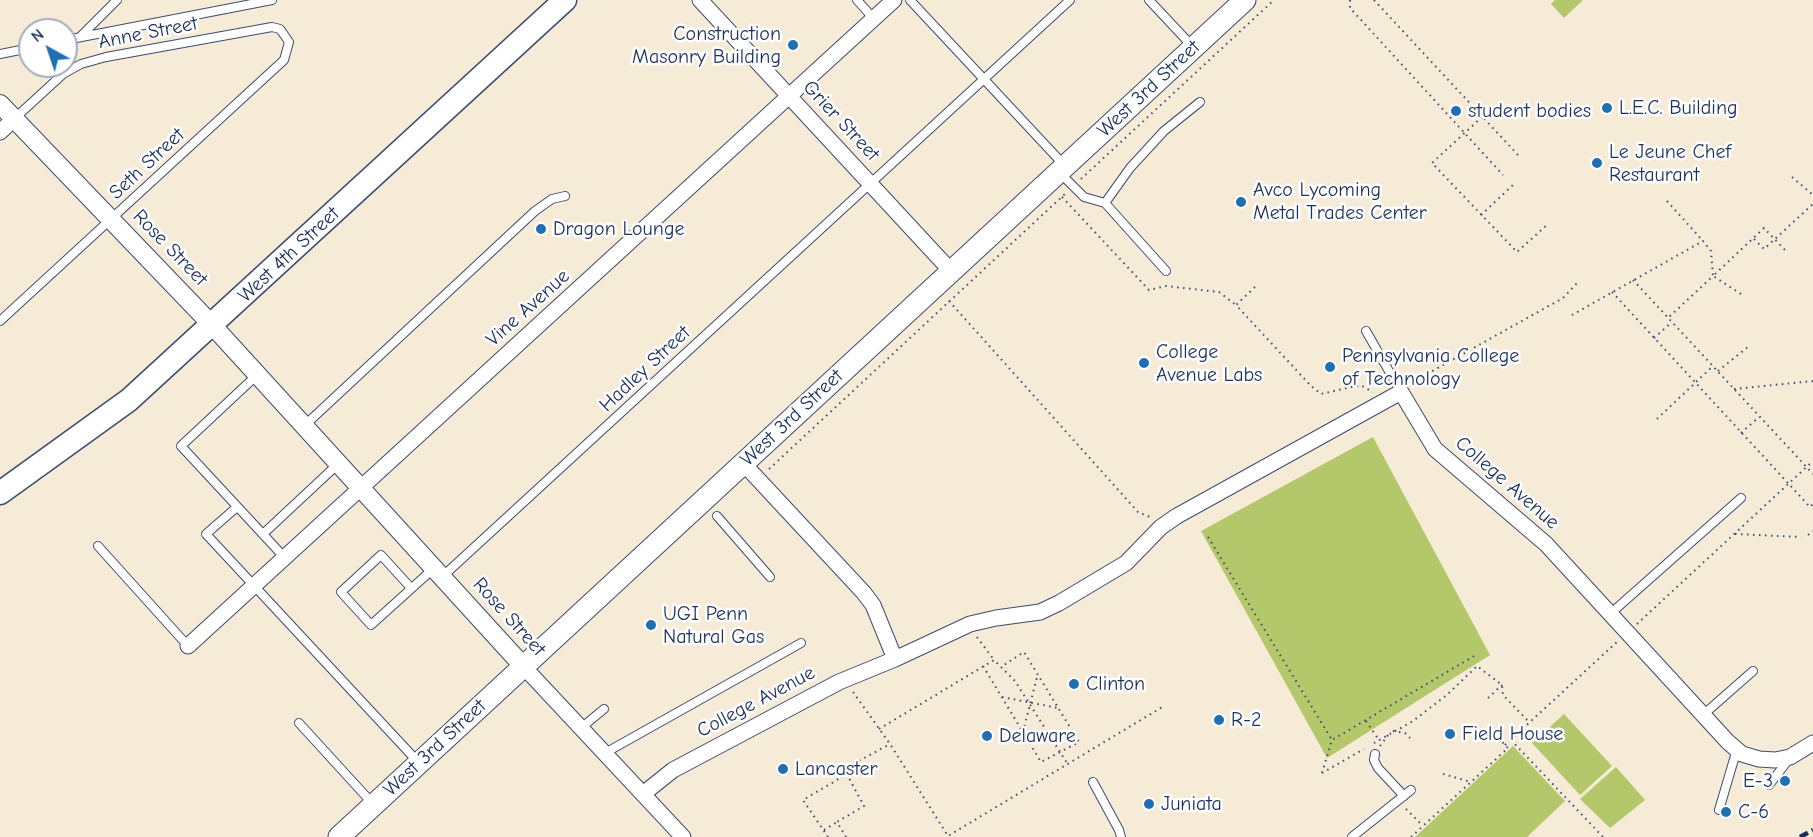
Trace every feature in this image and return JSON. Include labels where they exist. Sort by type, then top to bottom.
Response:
[{"type":"main road","name":"West 4th Street","points":[[0,493],[129,400],[213,326],[563,0]]},
{"type":"main road","name":"West 3rd Street","points":[[339,837],[951,271],[1065,175],[1194,47],[1245,0]]},
{"type":"street","name":"Grier Street","points":[[700,0],[951,271]]},
{"type":"street","name":"Vine Avenue","points":[[188,646],[894,0]]},
{"type":"street","name":"Rose Street","points":[[0,104],[213,326],[523,666],[683,837]]},
{"type":"street","points":[[0,132],[14,119]]},
{"type":"street","name":"College Avenue","points":[[643,794],[673,770],[839,682],[970,624],[1040,612],[1059,603],[1126,563],[1161,527],[1177,516],[1401,392],[1435,449],[1546,544],[1737,749],[1759,759],[1790,757],[1813,743]]},
{"type":"street","points":[[743,463],[868,599],[895,659]]},
{"type":"lane","name":"Anne Street","points":[[80,38],[117,0]]},
{"type":"lane","name":"Anne Street","points":[[80,38],[272,0]]},
{"type":"lane","points":[[857,0],[874,19]]},
{"type":"lane","points":[[910,0],[984,78],[1084,196],[1105,203],[1166,271]]},
{"type":"lane","name":"Hadley Street","points":[[411,588],[381,555],[340,592],[370,625],[411,588],[438,572],[870,184],[1070,0]]},
{"type":"lane","points":[[1149,0],[1194,47]]},
{"type":"lane","name":"Anne Street","points":[[14,119],[63,74],[81,64],[106,57],[272,27]]},
{"type":"lane","name":"Seth Street","points":[[0,321],[284,60],[289,42],[280,29],[272,27]]},
{"type":"lane","points":[[0,54],[18,50]]},
{"type":"lane","points":[[1105,203],[1130,168],[1164,131],[1200,102]]},
{"type":"lane","points":[[304,426],[535,211],[552,199],[565,196]]},
{"type":"lane","points":[[1366,331],[1401,392]]},
{"type":"lane","points":[[257,375],[181,446],[285,558]]},
{"type":"lane","points":[[263,534],[338,464]]},
{"type":"lane","points":[[1610,614],[1741,498]]},
{"type":"lane","points":[[237,507],[206,534],[419,763]]},
{"type":"lane","points":[[717,516],[770,577]]},
{"type":"lane","points":[[98,546],[188,646]]},
{"type":"lane","points":[[605,753],[801,643]]},
{"type":"lane","points":[[1703,715],[1753,671]]},
{"type":"lane","points":[[581,728],[604,709]]},
{"type":"lane","points":[[299,723],[374,805]]},
{"type":"lane","points":[[1719,810],[1737,749]]},
{"type":"lane","points":[[1375,754],[1374,760],[1378,768],[1401,798]]},
{"type":"lane","points":[[1769,785],[1790,757]]},
{"type":"lane","points":[[1093,782],[1121,837]]},
{"type":"lane","points":[[1352,837],[1411,790]]},
{"type":"path","points":[[758,479],[1062,197],[1065,175],[1274,0]]},
{"type":"path","points":[[1350,0],[1350,8],[1503,175]]},
{"type":"path","points":[[1374,0],[1518,155]]},
{"type":"path","points":[[1482,117],[1432,164],[1517,252],[1548,224]]},
{"type":"path","points":[[1792,177],[1813,195]]},
{"type":"path","points":[[1481,215],[1513,185]]},
{"type":"path","points":[[1062,197],[1149,290],[1166,286],[1219,292],[1236,305],[1321,394],[1360,385],[1376,393]]},
{"type":"path","points":[[1666,201],[1711,251],[1713,276]]},
{"type":"path","points":[[1754,238],[1764,249],[1813,204]]},
{"type":"path","points":[[1668,318],[1764,228],[1785,250]]},
{"type":"path","points":[[1572,315],[1703,241]]},
{"type":"path","points":[[1713,276],[1741,294]]},
{"type":"path","points":[[1633,280],[1813,474]]},
{"type":"path","points":[[1427,374],[1563,298],[1579,281]]},
{"type":"path","points":[[1236,305],[1254,287]]},
{"type":"path","points":[[1612,292],[1788,484],[1810,507],[1813,504]]},
{"type":"path","points":[[949,301],[1137,512],[1148,515],[1152,519]]},
{"type":"path","points":[[1654,338],[1672,322]]},
{"type":"path","points":[[1718,371],[1749,346]]},
{"type":"path","points":[[1657,418],[1713,366]]},
{"type":"path","points":[[1734,389],[1813,381]]},
{"type":"path","points":[[1742,433],[1760,417]]},
{"type":"path","points":[[1635,626],[1813,461]]},
{"type":"path","points":[[1808,535],[1813,531]]},
{"type":"path","points":[[1734,534],[1801,537]]},
{"type":"path","points":[[1208,537],[1332,741]]},
{"type":"path","points":[[975,634],[994,660],[1015,681],[1068,764]]},
{"type":"path","points":[[1505,745],[1619,640]]},
{"type":"path","points":[[983,666],[1041,762],[1079,742],[1024,652],[1001,667]]},
{"type":"path","points":[[1474,656],[1332,741],[1322,773],[1391,731],[1413,721],[1448,694],[1477,666],[1502,685],[1503,695],[1530,723]]},
{"type":"path","points":[[879,729],[994,660]]},
{"type":"path","points":[[1023,732],[1038,675]]},
{"type":"path","points":[[1488,698],[1502,685]]},
{"type":"path","points":[[853,692],[890,744],[949,837],[1164,706]]},
{"type":"path","points":[[1002,698],[1058,708]]},
{"type":"path","points":[[1366,721],[1379,740]]},
{"type":"path","points":[[1523,729],[1533,742]]},
{"type":"path","points":[[1411,837],[1508,748],[1491,730]]},
{"type":"path","points":[[1391,731],[1405,733],[1410,738]]},
{"type":"path","points":[[1375,754],[1391,731]]},
{"type":"path","points":[[1511,740],[1603,837]]},
{"type":"path","points":[[824,830],[864,806],[843,769],[890,744]]},
{"type":"path","points":[[828,837],[803,800],[847,774]]},
{"type":"path","points":[[1443,774],[1471,782]]},
{"type":"path","points":[[1401,798],[1423,826]]},
{"type":"path","points":[[837,822],[846,837]]},
{"type":"green space","points":[[1555,0],[1583,0],[1564,18],[1551,4]]},
{"type":"green space","points":[[1373,437],[1490,655],[1327,758],[1201,531]]},
{"type":"green space","points":[[1564,714],[1612,766],[1580,795],[1532,743]]},
{"type":"green space","points":[[1513,746],[1565,801],[1527,837],[1415,837]]},
{"type":"green space","points":[[1616,767],[1645,800],[1610,828],[1580,799]]},
{"type":"railway","points":[[1800,837],[1813,830]]},
{"type":"place","name":"Construction Masonry Building","points":[[793,45]]},
{"type":"place","name":"L.E.C. Building","points":[[1607,108]]},
{"type":"place","name":"student bodies","points":[[1456,111]]},
{"type":"place","name":"Le Jeune Chef Restaurant","points":[[1597,163]]},
{"type":"place","name":"Avco Lycoming Metal Trades Center","points":[[1241,202]]},
{"type":"place","name":"Dragon Lounge","points":[[541,229]]},
{"type":"place","name":"College Avenue Labs","points":[[1144,363]]},
{"type":"place","name":"Pennsylvania College of Technology","points":[[1330,367]]},
{"type":"place","name":"UGI Penn Natural Gas","points":[[651,625]]},
{"type":"place","name":"Clinton","points":[[1074,684]]},
{"type":"place","name":"R-2","points":[[1219,720]]},
{"type":"place","name":"Field House","points":[[1450,734]]},
{"type":"place","name":"Delaware","points":[[987,736]]},
{"type":"place","name":"Lancaster","points":[[783,769]]},
{"type":"place","name":"E-3","points":[[1785,781]]},
{"type":"place","name":"Juniata","points":[[1149,804]]},
{"type":"place","name":"C-6","points":[[1726,812]]}]
